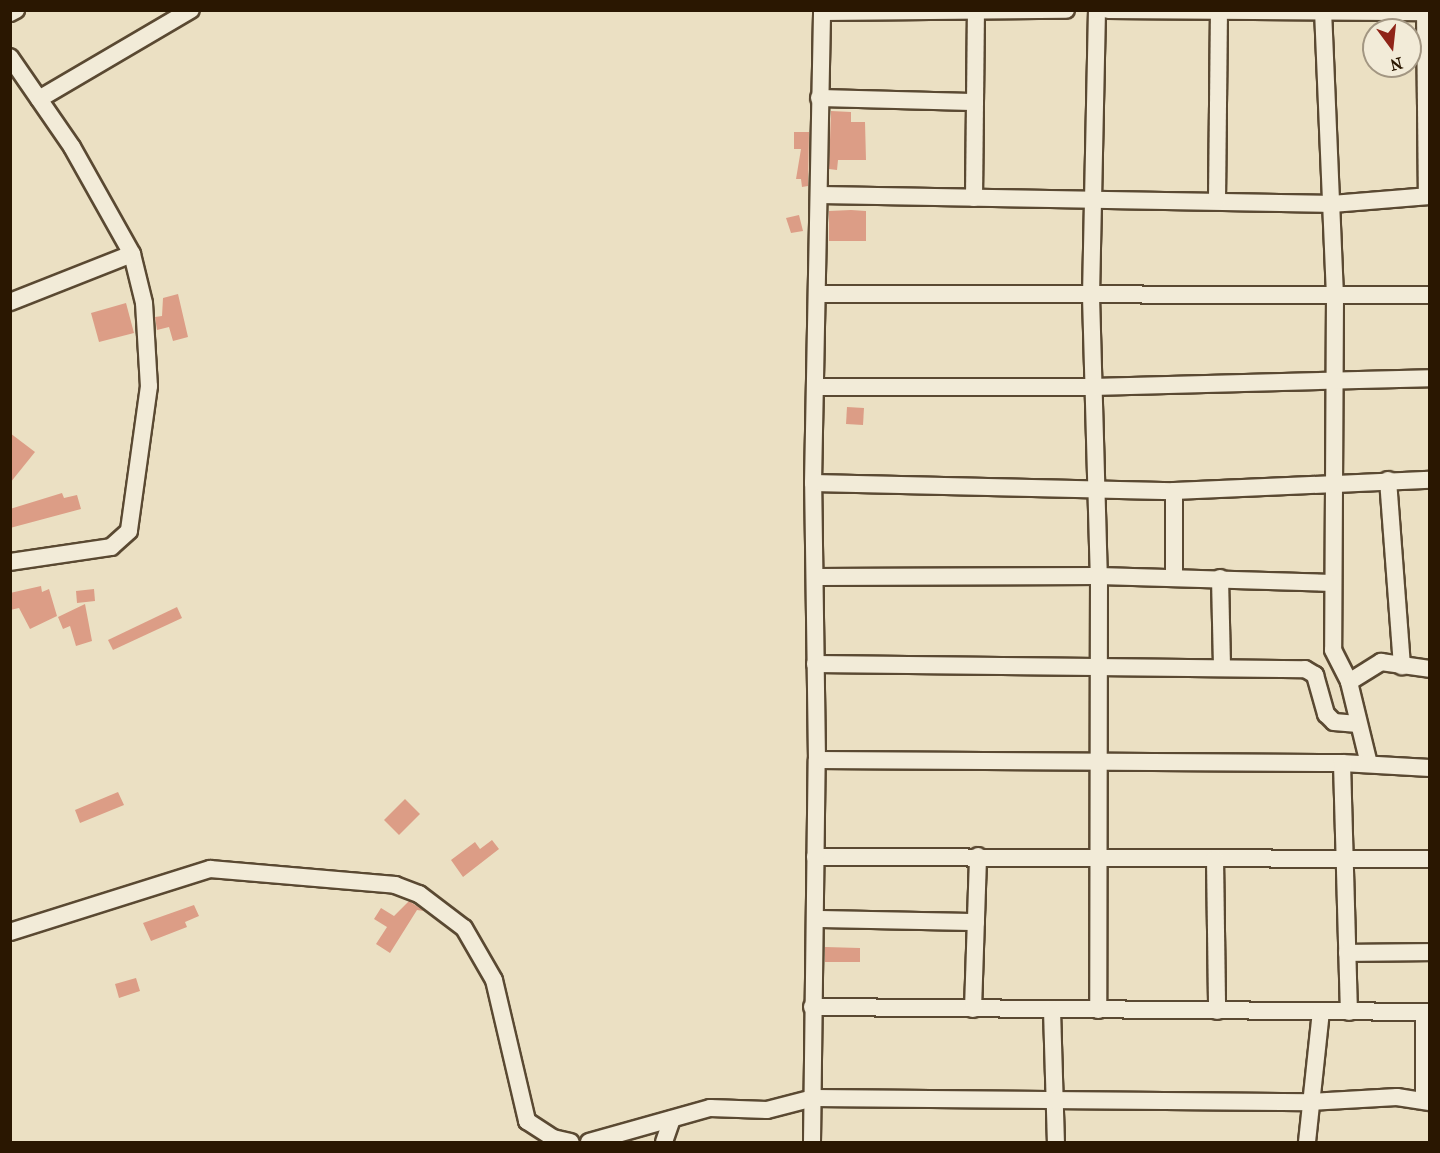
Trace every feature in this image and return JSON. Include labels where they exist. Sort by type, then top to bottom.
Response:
[{"type":"street","points":[[10,14],[15,10]]},
{"type":"street","points":[[39,99],[191,10]]},
{"type":"street","points":[[812,1143],[817,760],[813,483],[819,294],[819,98],[822,11],[1066,10]]},
{"type":"street","points":[[1097,10],[1091,296],[1099,576],[1098,1010]]},
{"type":"street","points":[[820,195],[1217,200],[1332,204],[1428,196],[1427,11],[1108,10]]},
{"type":"street","points":[[974,198],[973,102],[976,11]]},
{"type":"street","points":[[1217,200],[1219,12]]},
{"type":"street","points":[[1323,12],[1335,296],[1332,482],[1333,650],[1349,682],[1369,764]]},
{"type":"street","points":[[10,57],[72,147],[132,254],[144,303],[149,386],[129,531],[111,547],[10,561]]},
{"type":"street","points":[[819,98],[973,102]]},
{"type":"street","points":[[10,302],[132,254]]},
{"type":"street","points":[[819,294],[1430,295]]},
{"type":"street","points":[[816,387],[1092,387],[1430,378]]},
{"type":"street","points":[[1388,480],[1402,666]]},
{"type":"street","points":[[813,483],[1174,491],[1332,482],[1430,480]]},
{"type":"street","points":[[1174,491],[1174,578]]},
{"type":"street","points":[[816,577],[1099,576],[1332,583]]},
{"type":"street","points":[[1220,578],[1222,667]]},
{"type":"street","points":[[1349,682],[1381,662],[1430,669]]},
{"type":"street","points":[[815,664],[1222,667],[1310,670],[1326,714],[1334,722],[1358,724]]},
{"type":"street","points":[[817,760],[1342,763],[1430,768]]},
{"type":"street","points":[[1342,763],[1349,1012]]},
{"type":"street","points":[[973,1009],[978,856]]},
{"type":"street","points":[[815,857],[1098,856],[1345,862],[1430,859]]},
{"type":"street","points":[[1215,859],[1217,1011]]},
{"type":"street","points":[[10,932],[210,869],[372,882],[411,891],[464,928],[494,980],[527,1121],[553,1138],[571,1143]]},
{"type":"street","points":[[816,919],[976,922]]},
{"type":"street","points":[[1347,953],[1430,952]]},
{"type":"street","points":[[589,1143],[710,1108],[767,1110],[813,1098],[1054,1098],[1311,1102],[1397,1097],[1427,1101],[1427,1012],[812,1007]]},
{"type":"street","points":[[1052,1010],[1056,1143]]},
{"type":"street","points":[[1306,1143],[1321,1012]]},
{"type":"street","points":[[664,1143],[672,1119]]},
{"type":"building","points":[[831,111],[851,112],[851,122],[865,122],[866,160],[838,160],[837,170],[829,169]]},
{"type":"building","points":[[794,132],[809,132],[808,186],[802,187],[801,179],[796,179],[801,149],[794,149]]},
{"type":"building","points":[[829,211],[866,211],[866,241],[829,241]]},
{"type":"building","points":[[799,215],[803,231],[791,233],[786,218]]},
{"type":"building","points":[[178,294],[188,337],[173,341],[169,327],[157,330],[155,317],[162,316],[163,298]]},
{"type":"building","points":[[126,303],[134,333],[99,342],[91,313]]},
{"type":"building","points":[[847,407],[864,408],[863,425],[846,424]]},
{"type":"building","points":[[10,433],[35,452],[10,483]]},
{"type":"building","points":[[62,493],[64,498],[77,495],[81,509],[10,528],[10,509]]},
{"type":"building","points":[[41,586],[42,592],[49,589],[57,616],[30,629],[19,608],[10,610],[10,593]]},
{"type":"building","points":[[94,589],[95,601],[77,603],[76,591]]},
{"type":"building","points":[[85,604],[92,641],[76,646],[70,626],[63,629],[58,617]]},
{"type":"building","points":[[177,607],[182,618],[113,650],[108,640]]},
{"type":"building","points":[[118,792],[124,805],[80,823],[75,810]]},
{"type":"building","points":[[405,799],[420,814],[399,835],[384,820]]},
{"type":"building","points":[[492,840],[499,849],[463,877],[451,860],[475,842],[480,849]]},
{"type":"building","points":[[409,901],[424,911],[417,910],[390,953],[376,944],[387,927],[374,919],[381,908],[394,916]]},
{"type":"building","points":[[194,905],[199,916],[185,922],[187,927],[151,941],[143,923]]},
{"type":"building","points":[[825,947],[860,948],[860,962],[825,962]]},
{"type":"building","points":[[136,978],[140,991],[119,998],[115,984]]}]
